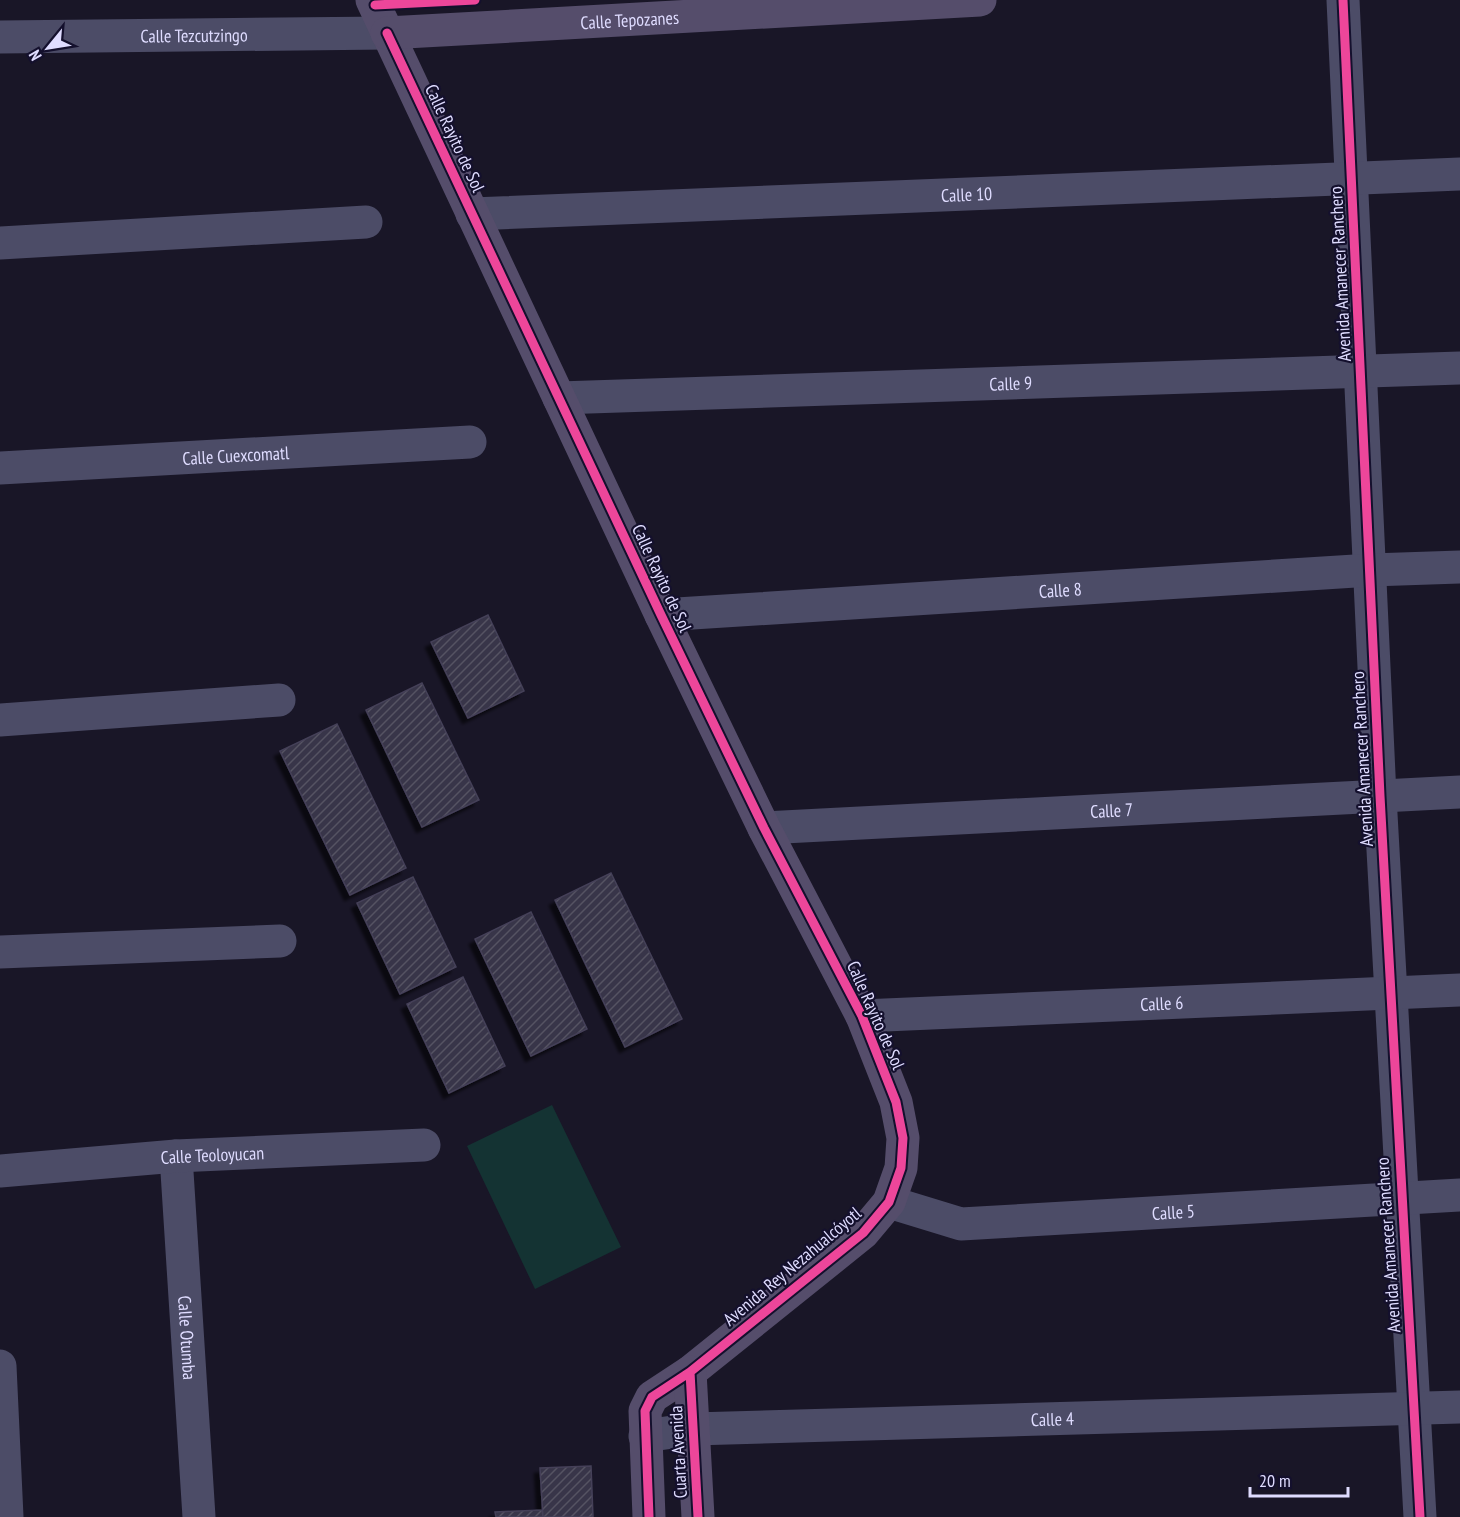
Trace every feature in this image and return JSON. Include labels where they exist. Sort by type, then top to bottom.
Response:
[{"type":"main road","name":"Calle Rayito de Sol","points":[[372,0],[661,615],[764,828],[862,1016],[896,1102],[903,1138]]},
{"type":"main road","name":"Calle Tepozanes","points":[[387,33],[980,0]]},
{"type":"main road","name":"Avenida Rey Nezahualcóyotl","points":[[690,1372],[863,1233],[889,1202],[901,1168],[903,1138]]},
{"type":"main road","name":"Cuarta Avenida","points":[[690,1372],[698,1517]]},
{"type":"main road","name":"Cuarta Avenida","points":[[649,1517],[645,1411],[652,1397],[690,1372]]},
{"type":"street","name":"Avenida Amanecer Ranchero","points":[[1343,0],[1380,796],[1420,1517]]},
{"type":"street","name":"Calle Tezcutzingo","points":[[0,37],[387,33]]},
{"type":"street","name":"Calle 10","points":[[472,214],[1460,174]]},
{"type":"street","points":[[0,243],[366,222]]},
{"type":"street","name":"Calle 9","points":[[559,399],[1460,368]]},
{"type":"street","name":"Calle Cuexcomatl","points":[[0,468],[470,442]]},
{"type":"street","name":"Calle 8","points":[[661,615],[1371,570],[1460,567]]},
{"type":"street","points":[[0,720],[279,700]]},
{"type":"street","name":"Calle 7","points":[[764,828],[1460,792]]},
{"type":"street","points":[[0,952],[280,941]]},
{"type":"street","name":"Calle 6","points":[[862,1016],[1460,990]]},
{"type":"street","name":"Calle Teoloyucan","points":[[0,1171],[176,1156],[424,1145]]},
{"type":"street","name":"Calle Otumba","points":[[176,1156],[199,1517]]},
{"type":"street","name":"Calle 5","points":[[889,1202],[961,1224],[1460,1195]]},
{"type":"street","points":[[1,1382],[7,1517]]},
{"type":"street","name":"Calle 4","points":[[645,1436],[693,1429],[1460,1407]]},
{"type":"green space","points":[[552,1105],[621,1247],[535,1289],[467,1146]]},
{"type":"building","points":[[488,615],[524,691],[468,718],[431,642]]},
{"type":"building","points":[[422,683],[479,800],[422,827],[366,710]]},
{"type":"building","points":[[337,724],[406,868],[350,895],[280,751]]},
{"type":"building","points":[[611,873],[682,1019],[625,1047],[555,900]]},
{"type":"building","points":[[413,877],[456,967],[400,994],[357,903]]},
{"type":"building","points":[[531,912],[587,1029],[531,1056],[475,939]]},
{"type":"building","points":[[463,977],[505,1066],[449,1093],[407,1004]]},
{"type":"building","points":[[591,1466],[593,1517],[543,1517],[540,1468]]},
{"type":"building","points":[[542,1510],[543,1517],[496,1517],[495,1512]]},
{"type":"cycle path","points":[[375,5],[475,0]]},
{"type":"cycle path","points":[[1343,0],[1380,796],[1420,1517]]},
{"type":"cycle path","points":[[387,33],[661,615],[764,828],[862,1016],[896,1102],[903,1138],[901,1168],[889,1202],[863,1233],[690,1372],[652,1397],[645,1411],[649,1517]]},
{"type":"cycle path","points":[[690,1372],[698,1517]]}]
